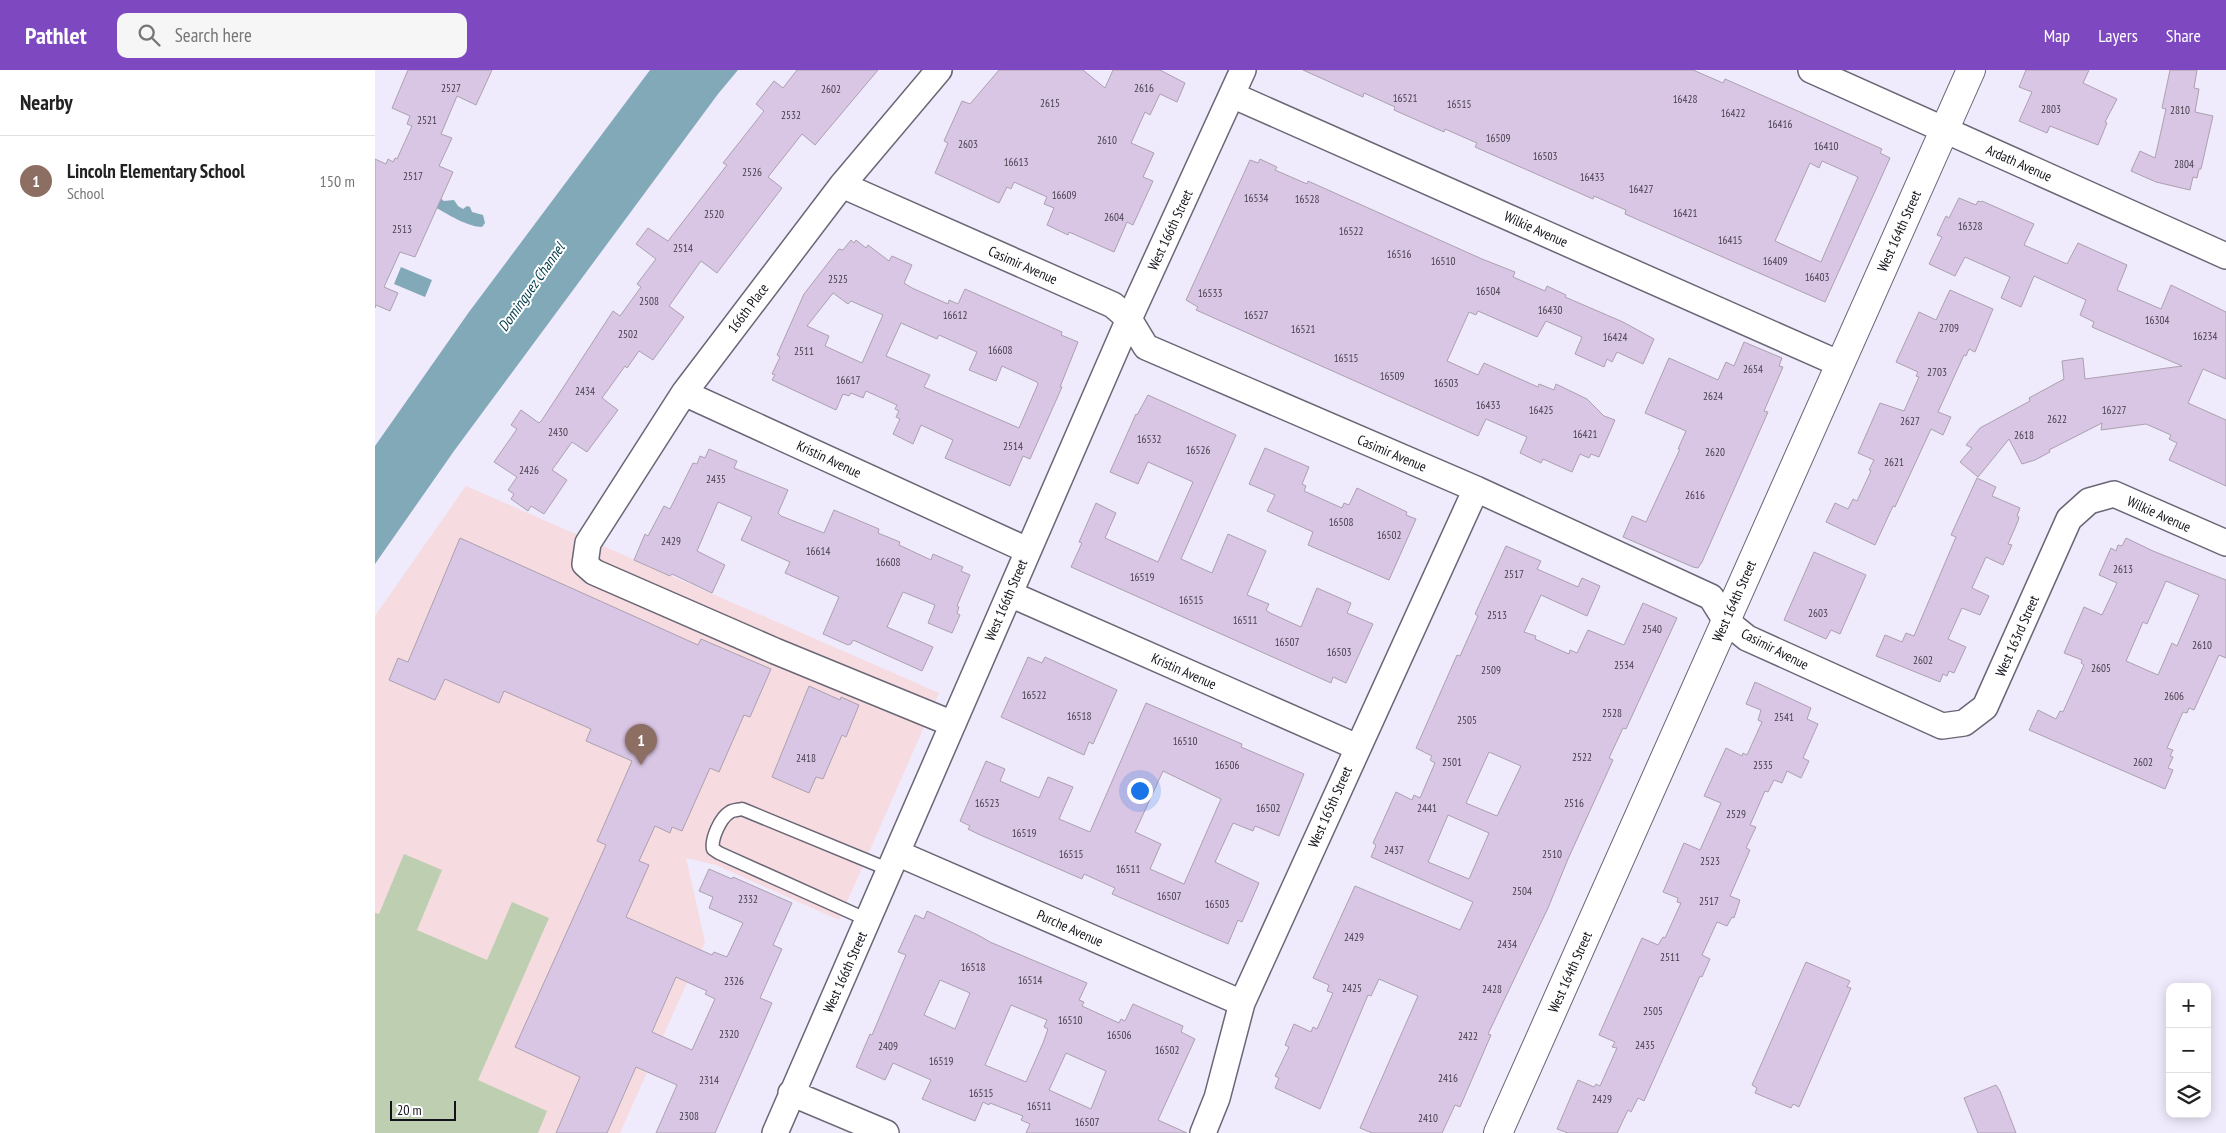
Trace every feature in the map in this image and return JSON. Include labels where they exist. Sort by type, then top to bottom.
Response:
[{"type":"street","name":"166th Place","points":[[939,70],[842,184],[685,392],[587,543],[585,564],[595,572],[681,610],[953,724]]},
{"type":"street","name":"West 166th Street","points":[[775,1133],[1010,594],[1027,550],[1129,319],[1243,70]]},
{"type":"street","name":"Ardath Avenue","points":[[1811,70],[2226,253]]},
{"type":"street","name":"West 164th Street","points":[[1498,1133],[1971,70]]},
{"type":"street","name":"Wilkie Avenue","points":[[1233,95],[1840,364]]},
{"type":"street","name":"Casimir Avenue","points":[[842,184],[1113,305],[1129,319],[1146,347],[1476,489],[1711,598],[1726,621],[1747,638],[1942,726]]},
{"type":"street","name":"Kristin Avenue","points":[[685,392],[1027,550]]},
{"type":"street","name":"West 165th Street","points":[[1203,1133],[1217,1098],[1242,1003],[1476,489]]},
{"type":"street","name":"Wilkie Avenue","points":[[2069,519],[2089,501],[2114,494],[2226,543]]},
{"type":"street","name":"West 163rd Street","points":[[1942,726],[1964,723],[1985,707],[2069,519]]},
{"type":"street","name":"Kristin Avenue","points":[[1010,594],[1357,747]]},
{"type":"street","name":"Purche Avenue","points":[[893,861],[1242,1003]]},
{"type":"street","points":[[791,1093],[886,1133]]},
{"type":"lane","points":[[868,920],[719,854],[713,849],[712,843],[724,817],[731,811],[742,809],[893,861]]},
{"type":"shaded area","points":[[466,486],[939,693],[839,920],[716,865],[686,858],[705,942],[620,1133],[375,1133],[375,616]]},
{"type":"green space","points":[[404,854],[442,870],[417,930],[487,960],[512,902],[549,918],[478,1080],[547,1111],[538,1133],[375,1133],[375,913],[379,914]]},
{"type":"water","name":"Dominguez Channel","points":[[650,70],[738,70],[718,94],[454,451],[375,564],[375,446],[469,312]]},
{"type":"water","points":[[440,198],[444,201],[454,200],[463,209],[467,206],[470,207],[472,212],[483,215],[485,223],[482,227],[464,223],[445,213],[435,207]]},
{"type":"water","points":[[401,267],[432,280],[425,297],[394,284]]},
{"type":"building","points":[[408,70],[492,70],[476,105],[457,96],[441,134],[452,138],[439,166],[453,172],[415,257],[400,252],[384,287],[398,293],[390,311],[376,305],[375,308],[375,159],[386,164],[388,159],[393,162],[395,158],[397,159],[412,126],[407,124],[410,116],[392,108]]},
{"type":"building","points":[[797,70],[878,70],[815,145],[802,134],[768,177],[782,188],[717,273],[701,261],[669,306],[684,317],[653,360],[639,351],[627,368],[625,366],[602,398],[618,410],[587,452],[572,442],[552,470],[567,480],[544,514],[531,506],[528,511],[511,499],[514,494],[508,490],[517,477],[494,462],[517,429],[511,425],[521,410],[539,423],[542,420],[613,311],[620,316],[641,287],[637,284],[656,259],[636,244],[648,228],[668,241],[727,165],[723,163],[764,111],[756,104],[774,81],[783,88]]},
{"type":"building","points":[[999,70],[1083,70],[1105,88],[1113,70],[1160,70],[1185,83],[1177,102],[1160,94],[1150,115],[1145,112],[1131,143],[1154,153],[1143,177],[1153,181],[1133,225],[1127,222],[1114,252],[1069,232],[1068,235],[1047,225],[1054,208],[1044,204],[1047,197],[1014,182],[1011,189],[1007,187],[999,203],[935,173],[948,143],[944,141],[962,101],[970,104]]},
{"type":"building","points":[[1303,70],[1693,70],[1723,83],[1725,79],[1800,112],[1882,149],[1880,153],[1890,158],[1825,302],[1625,214],[1626,210],[1594,196],[1593,199],[1475,147],[1477,143],[1445,129],[1444,132],[1394,110],[1395,107],[1364,93],[1363,97]],"holes":[[[1822,161],[1858,177],[1821,262],[1775,241],[1810,163],[1819,168]]]},
{"type":"building","points":[[2026,70],[2089,70],[2083,83],[2117,99],[2105,122],[2107,123],[2098,145],[2050,126],[2047,133],[2019,121],[2032,92],[2019,87]]},
{"type":"building","points":[[2170,70],[2197,70],[2194,88],[2199,89],[2195,112],[2213,116],[2201,169],[2199,169],[2197,178],[2193,177],[2190,190],[2156,182],[2131,171],[2140,151],[2155,158],[2166,109],[2162,108]]},
{"type":"building","points":[[1260,159],[1277,167],[1275,170],[1307,184],[1308,181],[1515,272],[1513,277],[1545,291],[1547,286],[1566,295],[1565,297],[1623,322],[1654,339],[1643,364],[1617,352],[1612,362],[1607,359],[1604,367],[1575,354],[1582,337],[1546,321],[1537,337],[1478,311],[1476,315],[1469,312],[1447,361],[1478,375],[1484,363],[1538,387],[1539,384],[1554,390],[1556,384],[1587,399],[1604,416],[1615,420],[1599,457],[1591,454],[1589,458],[1580,454],[1572,472],[1543,459],[1541,463],[1520,453],[1527,437],[1486,419],[1478,436],[1196,310],[1198,307],[1186,300],[1250,160],[1258,163]]},
{"type":"building","points":[[1959,198],[1976,205],[1978,201],[1982,201],[2034,224],[2024,245],[2067,264],[2078,243],[2127,265],[2117,290],[2161,309],[2171,285],[2226,312],[2226,379],[2203,369],[2188,403],[2226,420],[2226,486],[2169,460],[2177,443],[2169,439],[2171,435],[2146,424],[2101,430],[2102,423],[2049,450],[2050,452],[2035,460],[2022,464],[2009,439],[1978,477],[1960,462],[1972,448],[1966,445],[1980,428],[2030,401],[2029,398],[2064,379],[2062,361],[2083,358],[2085,379],[2182,366],[2092,327],[2094,322],[2080,315],[2086,300],[2034,276],[2021,307],[2001,298],[2010,277],[1965,257],[1955,276],[1929,264],[1942,237],[1937,235],[1946,216],[1949,218]]},
{"type":"building","points":[[851,240],[854,243],[856,240],[866,248],[868,245],[889,261],[892,256],[912,265],[904,283],[912,288],[948,304],[949,300],[958,304],[965,289],[1062,332],[1061,335],[1078,342],[1060,387],[1062,387],[1030,459],[1023,456],[1010,486],[945,458],[953,440],[921,425],[913,444],[893,434],[900,419],[896,417],[899,411],[895,409],[897,405],[866,391],[863,398],[851,393],[849,396],[843,394],[836,410],[772,380],[775,375],[772,374],[780,357],[777,355],[804,294],[839,249],[843,250]],"holes":[[[833,293],[848,304],[851,301],[883,315],[862,363],[825,346],[829,336],[807,326]],[[901,323],[937,339],[939,335],[977,352],[969,370],[996,381],[1002,366],[1037,382],[1038,384],[1019,428],[924,387],[930,375],[886,356]]]},
{"type":"building","points":[[1950,290],[1993,309],[1975,352],[1969,349],[1966,356],[1964,355],[1938,412],[1951,417],[1943,435],[1931,429],[1875,545],[1826,522],[1835,503],[1848,509],[1853,499],[1857,501],[1874,460],[1858,453],[1880,403],[1904,411],[1919,377],[1916,376],[1918,372],[1896,362],[1919,312],[1936,320]]},
{"type":"building","points":[[1744,342],[1782,358],[1779,366],[1783,367],[1764,411],[1768,412],[1702,562],[1698,568],[1693,567],[1623,537],[1632,516],[1646,522],[1680,449],[1678,449],[1686,431],[1645,413],[1669,358],[1718,380],[1726,362],[1734,366]]},
{"type":"building","points":[[1148,395],[1236,435],[1181,559],[1212,573],[1228,534],[1266,551],[1247,595],[1269,604],[1266,610],[1270,613],[1301,627],[1317,588],[1351,603],[1347,613],[1373,624],[1346,683],[1333,677],[1331,683],[1071,567],[1082,543],[1079,542],[1096,503],[1116,513],[1105,538],[1158,562],[1193,482],[1148,462],[1138,484],[1110,472],[1136,414]]},
{"type":"building","points":[[1265,448],[1309,467],[1302,484],[1306,486],[1304,491],[1342,508],[1344,503],[1349,505],[1357,488],[1407,512],[1406,515],[1416,519],[1389,580],[1308,545],[1313,532],[1267,511],[1275,495],[1249,484]]},
{"type":"building","points":[[709,449],[737,461],[734,468],[788,490],[778,513],[781,516],[824,533],[834,510],[879,529],[878,533],[900,542],[899,545],[931,560],[933,554],[963,567],[961,571],[970,575],[957,606],[959,607],[957,613],[960,615],[952,633],[928,623],[935,605],[903,592],[887,627],[933,647],[922,671],[853,640],[848,645],[823,634],[839,597],[785,573],[790,562],[741,540],[752,517],[718,502],[697,551],[725,565],[712,593],[672,574],[670,576],[634,560],[645,534],[648,536],[664,506],[670,509],[693,463],[697,464],[700,456],[705,458]]},
{"type":"building","points":[[1977,478],[1996,487],[1992,496],[2020,508],[2017,516],[2019,517],[2008,544],[2012,545],[2003,565],[1986,557],[1972,588],[1989,596],[1980,615],[1962,608],[1948,639],[1966,647],[1954,673],[1949,671],[1947,676],[1943,674],[1940,682],[1876,656],[1885,635],[1902,642],[1906,633],[1914,636],[1956,537],[1951,535]]},
{"type":"building","points":[[460,538],[698,645],[701,639],[771,669],[750,717],[744,715],[719,772],[710,768],[682,831],[672,827],[670,833],[655,826],[639,861],[649,865],[626,917],[712,955],[714,952],[727,957],[743,923],[709,908],[713,897],[699,891],[709,869],[732,879],[733,877],[792,903],[773,945],[782,949],[760,998],[772,1003],[715,1133],[656,1133],[677,1085],[636,1067],[607,1133],[556,1133],[580,1077],[515,1047],[606,845],[597,841],[632,761],[586,741],[591,729],[504,691],[499,703],[445,679],[435,700],[389,680],[398,658],[408,662]],"holes":[[[676,977],[707,991],[705,994],[715,999],[692,1050],[652,1032]]]},
{"type":"building","points":[[2126,538],[2153,551],[2226,580],[2226,658],[2219,655],[2194,710],[2189,708],[2187,713],[2183,712],[2167,748],[2173,750],[2170,756],[2173,757],[2168,768],[2173,770],[2165,789],[2029,730],[2038,710],[2056,719],[2060,711],[2063,712],[2084,665],[2081,663],[2082,660],[2064,653],[2084,607],[2102,615],[2117,583],[2099,575],[2111,548],[2116,551],[2118,545],[2122,546]],"holes":[[[2166,581],[2199,595],[2177,646],[2172,643],[2158,675],[2126,661],[2143,622],[2147,624]]]},
{"type":"building","points":[[1506,546],[1541,561],[1537,569],[1578,587],[1582,578],[1600,586],[1587,616],[1541,595],[1524,632],[1536,636],[1535,639],[1569,654],[1570,650],[1577,653],[1588,630],[1624,645],[1643,603],[1677,618],[1626,729],[1623,728],[1609,758],[1613,760],[1548,908],[1488,1034],[1491,1035],[1460,1107],[1455,1105],[1442,1133],[1372,1133],[1360,1128],[1418,996],[1379,979],[1371,996],[1368,995],[1320,1109],[1275,1088],[1279,1078],[1275,1076],[1289,1047],[1285,1045],[1294,1024],[1311,1032],[1313,1027],[1317,1029],[1333,993],[1327,991],[1329,985],[1313,978],[1355,886],[1460,930],[1473,902],[1371,857],[1376,845],[1373,843],[1396,792],[1412,800],[1414,795],[1420,798],[1435,763],[1430,760],[1432,756],[1416,748],[1457,655],[1460,656],[1478,616],[1475,614]],"holes":[[[1489,752],[1521,766],[1497,816],[1466,803]],[[1448,815],[1489,833],[1469,879],[1428,862]]]},
{"type":"building","points":[[1814,552],[1866,575],[1840,634],[1831,630],[1826,639],[1784,620]]},
{"type":"building","points":[[1028,657],[1042,663],[1045,657],[1117,690],[1093,744],[1089,742],[1084,755],[1001,717]]},
{"type":"building","points":[[1755,682],[1811,708],[1807,719],[1818,724],[1803,758],[1809,761],[1801,778],[1787,771],[1782,783],[1774,780],[1768,792],[1765,791],[1750,825],[1756,827],[1746,848],[1750,850],[1730,896],[1740,900],[1734,918],[1732,917],[1727,926],[1717,922],[1702,955],[1710,959],[1702,977],[1700,976],[1644,1101],[1638,1098],[1631,1112],[1628,1110],[1617,1133],[1568,1133],[1557,1129],[1578,1080],[1594,1087],[1596,1084],[1600,1086],[1617,1048],[1612,1047],[1615,1042],[1599,1035],[1642,938],[1658,945],[1663,937],[1665,938],[1681,903],[1677,902],[1678,898],[1663,892],[1684,843],[1700,850],[1721,803],[1704,796],[1726,748],[1742,756],[1743,753],[1747,755],[1762,722],[1758,720],[1761,710],[1746,704]]},
{"type":"building","points":[[809,686],[840,700],[841,697],[859,705],[846,737],[842,735],[823,779],[816,777],[809,793],[772,777]]},
{"type":"building","points":[[1146,703],[1242,744],[1241,747],[1304,774],[1279,836],[1255,826],[1253,831],[1233,823],[1215,862],[1259,883],[1242,922],[1238,920],[1228,944],[1112,894],[1115,888],[1084,874],[1082,879],[978,834],[968,829],[970,826],[960,821],[986,761],[1005,769],[1000,781],[1039,798],[1048,777],[1073,787],[1059,819],[1090,832]],"holes":[[[1163,771],[1221,799],[1184,884],[1150,869],[1161,844],[1135,832]]]},
{"type":"building","points":[[927,911],[990,942],[1087,983],[1079,1000],[1084,1002],[1082,1006],[1119,1023],[1121,1019],[1125,1021],[1133,1004],[1183,1026],[1181,1032],[1195,1039],[1158,1120],[1187,1133],[1026,1133],[1030,1124],[1021,1120],[1023,1116],[990,1103],[989,1105],[983,1102],[975,1121],[922,1099],[931,1080],[893,1063],[885,1080],[856,1067],[870,1034],[872,1035],[906,955],[898,952],[915,915],[924,919]],"holes":[[[940,980],[970,993],[955,1029],[924,1015]],[[1011,1005],[1047,1020],[1044,1027],[1048,1029],[1026,1082],[985,1065]],[[1066,1053],[1106,1071],[1091,1109],[1049,1090]]]},
{"type":"building","points":[[1806,962],[1850,981],[1847,987],[1851,988],[1799,1107],[1793,1104],[1791,1108],[1755,1093],[1757,1088],[1752,1085]]},
{"type":"building","points":[[1996,1085],[2016,1133],[1978,1133],[1964,1098]]},
{"type":"place","name":"Lincoln Elementary School","points":[[641,765]]}]
